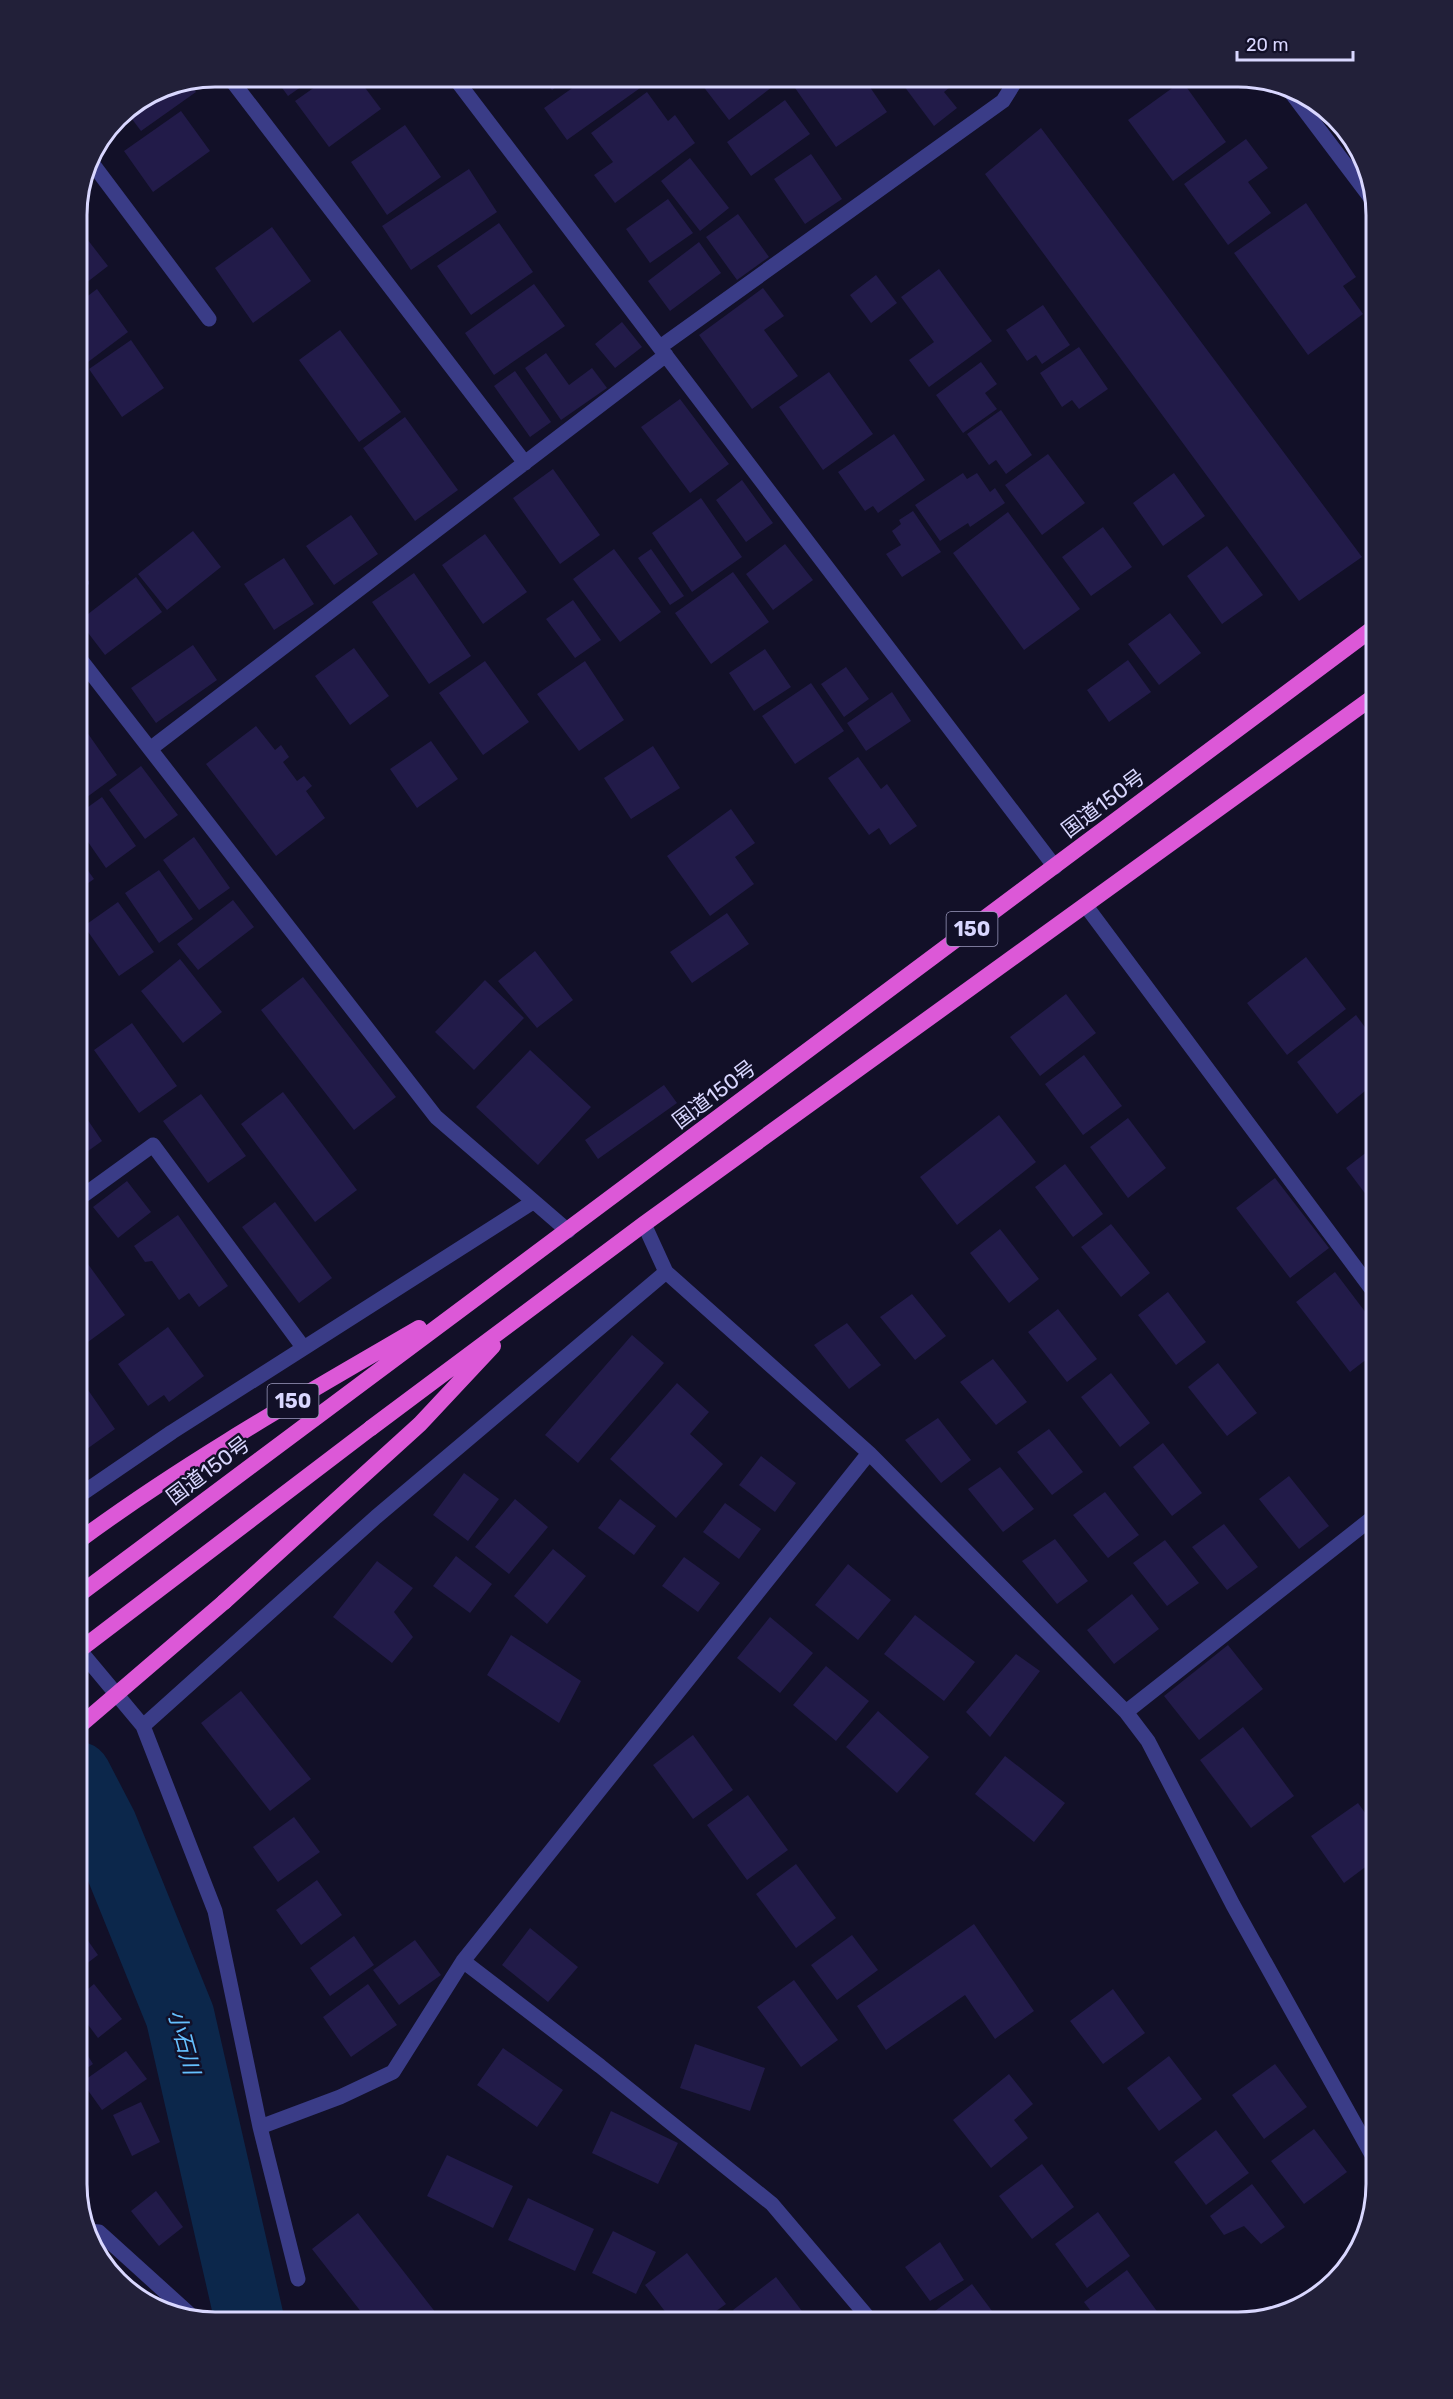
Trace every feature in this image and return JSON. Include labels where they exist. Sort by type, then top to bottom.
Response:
[{"type":"highway","name":"国道150号","points":[[87,1589],[477,1295],[568,1231],[1366,634]]},
{"type":"highway","name":"150","points":[[87,1642],[644,1224],[1366,703]]},
{"type":"highway","name":"150","points":[[87,1535],[237,1434],[477,1295]]},
{"type":"highway","name":"150","points":[[87,1719],[224,1602],[420,1424],[524,1313]]},
{"type":"street","points":[[237,87],[525,463]]},
{"type":"street","points":[[462,87],[1055,867]]},
{"type":"street","points":[[150,749],[525,463],[663,351],[1003,100],[1011,87]]},
{"type":"street","points":[[1297,101],[1364,189]]},
{"type":"street","points":[[96,168],[209,319]]},
{"type":"street","points":[[87,668],[436,1118],[568,1231]]},
{"type":"street","points":[[1086,906],[1366,1280]]},
{"type":"street","points":[[87,1193],[153,1145],[303,1347]]},
{"type":"street","points":[[87,1490],[303,1347],[533,1202]]},
{"type":"street","points":[[644,1224],[666,1272],[869,1453],[1126,1712],[1148,1741],[1233,1905],[1366,2142]]},
{"type":"street","points":[[143,1726],[376,1516],[666,1272]]},
{"type":"street","points":[[260,2127],[340,2097],[393,2072],[463,1961],[869,1453]]},
{"type":"street","points":[[1126,1712],[1366,1524]]},
{"type":"street","points":[[87,1662],[143,1726],[215,1911],[260,2127],[298,2279]]},
{"type":"street","points":[[463,1961],[600,2066],[772,2204],[864,2312]]},
{"type":"street","points":[[97,2232],[183,2308]]},
{"type":"building","points":[[281,87],[301,87],[288,96]]},
{"type":"building","points":[[315,87],[364,87],[381,109],[329,147],[295,101]]},
{"type":"building","points":[[574,87],[642,87],[567,140],[544,108]]},
{"type":"building","points":[[704,87],[772,87],[729,120]]},
{"type":"building","points":[[794,87],[870,87],[887,112],[836,147]]},
{"type":"building","points":[[905,87],[950,87],[944,92],[957,108],[934,126]]},
{"type":"building","points":[[1174,87],[1186,87],[1226,142],[1173,181],[1128,120]]},
{"type":"building","points":[[194,89],[196,92],[141,131],[131,118],[137,113],[158,100]]},
{"type":"building","points":[[647,92],[668,121],[675,115],[695,143],[615,203],[594,175],[613,162],[591,133]]},
{"type":"building","points":[[785,100],[810,134],[751,176],[727,142]]},
{"type":"building","points":[[181,111],[210,151],[153,192],[124,151]]},
{"type":"building","points":[[405,125],[441,177],[387,215],[351,162]]},
{"type":"building","points":[[1041,128],[1362,557],[1299,601],[985,174]]},
{"type":"building","points":[[1246,139],[1268,168],[1248,182],[1271,213],[1228,245],[1184,184]]},
{"type":"building","points":[[811,154],[842,199],[805,224],[774,179]]},
{"type":"building","points":[[690,158],[729,208],[700,231],[661,181]]},
{"type":"building","points":[[469,169],[497,212],[411,270],[382,226]]},
{"type":"building","points":[[668,199],[693,233],[650,263],[626,229]]},
{"type":"building","points":[[1306,203],[1356,277],[1343,286],[1363,314],[1308,355],[1234,253]]},
{"type":"building","points":[[738,214],[769,257],[737,280],[706,237]]},
{"type":"building","points":[[499,223],[533,272],[471,315],[437,266]]},
{"type":"building","points":[[272,227],[311,281],[253,323],[215,268]]},
{"type":"building","points":[[87,239],[108,266],[87,282]]},
{"type":"building","points":[[699,242],[721,273],[670,311],[648,281]]},
{"type":"building","points":[[939,269],[992,341],[929,387],[909,360],[934,342],[901,297]]},
{"type":"building","points":[[876,275],[897,303],[871,323],[850,295]]},
{"type":"building","points":[[534,284],[565,326],[494,375],[465,333]]},
{"type":"building","points":[[763,288],[784,316],[764,330],[798,376],[752,409],[699,335]]},
{"type":"building","points":[[97,289],[128,332],[87,363],[87,296]]},
{"type":"building","points":[[1043,305],[1070,345],[1042,364],[1036,355],[1027,361],[1006,330]]},
{"type":"building","points":[[622,322],[642,347],[615,368],[595,344]]},
{"type":"building","points":[[340,330],[401,412],[359,442],[299,360]]},
{"type":"building","points":[[131,340],[164,388],[122,417],[89,369]]},
{"type":"building","points":[[1079,347],[1108,389],[1079,409],[1072,400],[1062,407],[1040,373]]},
{"type":"building","points":[[546,353],[569,385],[592,368],[607,388],[561,420],[525,368]]},
{"type":"building","points":[[981,362],[997,384],[985,393],[997,409],[963,433],[936,395]]},
{"type":"building","points":[[515,371],[551,422],[530,437],[494,386]]},
{"type":"building","points":[[829,372],[873,434],[823,470],[779,407]]},
{"type":"building","points":[[680,399],[729,464],[690,493],[641,427]]},
{"type":"building","points":[[1001,410],[1032,455],[1006,474],[996,460],[989,465],[967,434]]},
{"type":"building","points":[[405,417],[458,490],[415,521],[363,448]]},
{"type":"building","points":[[894,434],[925,480],[878,513],[873,506],[865,511],[838,472]]},
{"type":"building","points":[[1048,454],[1085,503],[1042,535],[1005,485]]},
{"type":"building","points":[[553,469],[600,535],[560,564],[513,498]]},
{"type":"building","points":[[963,473],[967,479],[977,473],[990,492],[995,488],[1005,503],[970,527],[968,523],[940,541],[915,505]]},
{"type":"building","points":[[1174,473],[1205,516],[1163,546],[1133,503]]},
{"type":"building","points":[[742,480],[773,523],[746,542],[716,500]]},
{"type":"building","points":[[701,498],[742,557],[692,592],[652,533]]},
{"type":"building","points":[[913,511],[941,552],[902,577],[886,554],[901,545],[892,531],[901,524],[899,520]]},
{"type":"building","points":[[1008,512],[1080,609],[1024,650],[953,553]]},
{"type":"building","points":[[351,515],[378,554],[334,585],[306,546]]},
{"type":"building","points":[[1103,527],[1132,567],[1091,596],[1062,557]]},
{"type":"building","points":[[193,531],[221,567],[167,610],[138,574]]},
{"type":"building","points":[[485,534],[527,592],[483,624],[442,565]]},
{"type":"building","points":[[785,544],[813,580],[773,610],[746,574]]},
{"type":"building","points":[[1227,546],[1263,595],[1222,624],[1187,576]]},
{"type":"building","points":[[614,549],[661,612],[620,642],[573,579]]},
{"type":"building","points":[[651,549],[684,596],[670,605],[638,558]]},
{"type":"building","points":[[284,558],[314,604],[274,630],[244,584]]},
{"type":"building","points":[[733,572],[769,622],[711,664],[675,613]]},
{"type":"building","points":[[414,573],[471,656],[429,684],[372,602]]},
{"type":"building","points":[[136,577],[162,612],[105,655],[87,631],[87,615]]},
{"type":"building","points":[[573,600],[601,640],[575,658],[546,619]]},
{"type":"building","points":[[1170,613],[1201,653],[1159,685],[1128,644]]},
{"type":"building","points":[[193,645],[217,680],[156,723],[131,688]]},
{"type":"building","points":[[354,648],[389,696],[350,725],[315,676]]},
{"type":"building","points":[[765,649],[791,687],[754,711],[729,673]]},
{"type":"building","points":[[1128,660],[1151,692],[1109,722],[1087,690]]},
{"type":"building","points":[[485,661],[529,722],[483,755],[439,693]]},
{"type":"building","points":[[585,661],[624,720],[579,751],[537,694]]},
{"type":"building","points":[[846,667],[869,699],[844,717],[821,684]]},
{"type":"building","points":[[811,683],[844,731],[795,764],[762,716]]},
{"type":"building","points":[[892,692],[911,721],[866,751],[847,723]]},
{"type":"building","points":[[256,726],[275,750],[281,745],[289,757],[283,762],[297,781],[304,776],[312,786],[306,791],[325,818],[276,856],[206,764]]},
{"type":"building","points":[[87,732],[117,775],[87,797]]},
{"type":"building","points":[[431,741],[458,779],[417,808],[390,769]]},
{"type":"building","points":[[653,746],[680,788],[631,819],[604,778]]},
{"type":"building","points":[[858,757],[881,789],[887,784],[917,826],[890,845],[879,828],[869,835],[828,778]]},
{"type":"building","points":[[141,766],[178,815],[145,839],[109,790]]},
{"type":"building","points":[[102,797],[136,846],[106,868],[87,840],[87,808]]},
{"type":"building","points":[[731,809],[755,843],[735,857],[754,884],[710,916],[667,856]]},
{"type":"building","points":[[194,837],[230,888],[199,910],[163,860]]},
{"type":"building","points":[[87,869],[94,879],[87,884]]},
{"type":"building","points":[[159,870],[193,919],[159,943],[125,893]]},
{"type":"building","points":[[233,900],[254,927],[198,970],[177,944]]},
{"type":"building","points":[[118,902],[154,952],[119,976],[87,930],[87,924]]},
{"type":"building","points":[[727,913],[749,944],[692,983],[670,952]]},
{"type":"building","points":[[535,951],[573,1000],[537,1028],[498,981]]},
{"type":"building","points":[[1306,957],[1346,1009],[1287,1055],[1247,1003]]},
{"type":"building","points":[[180,959],[222,1012],[183,1043],[141,991]]},
{"type":"building","points":[[303,977],[396,1097],[354,1130],[261,1010]]},
{"type":"building","points":[[485,980],[524,1018],[474,1070],[435,1032]]},
{"type":"building","points":[[1066,994],[1096,1033],[1040,1076],[1010,1037]]},
{"type":"building","points":[[1356,1015],[1366,1028],[1366,1090],[1337,1114],[1297,1062]]},
{"type":"building","points":[[132,1023],[177,1086],[139,1113],[94,1050]]},
{"type":"building","points":[[530,1050],[591,1107],[538,1165],[476,1107]]},
{"type":"building","points":[[1084,1055],[1122,1106],[1083,1135],[1045,1084]]},
{"type":"building","points":[[664,1085],[677,1103],[598,1159],[585,1140]]},
{"type":"building","points":[[283,1092],[357,1190],[315,1222],[241,1124]]},
{"type":"building","points":[[201,1094],[246,1156],[208,1183],[163,1121]]},
{"type":"building","points":[[999,1115],[1036,1162],[957,1225],[920,1177]]},
{"type":"building","points":[[1128,1118],[1166,1168],[1128,1198],[1090,1147]]},
{"type":"building","points":[[87,1119],[102,1141],[87,1152]]},
{"type":"building","points":[[1366,1153],[1366,1195],[1346,1168]]},
{"type":"building","points":[[1065,1164],[1103,1214],[1073,1237],[1035,1187]]},
{"type":"building","points":[[1275,1178],[1329,1248],[1290,1278],[1236,1208]]},
{"type":"building","points":[[127,1181],[151,1212],[118,1238],[93,1207]]},
{"type":"building","points":[[275,1202],[332,1278],[299,1303],[242,1227]]},
{"type":"building","points":[[178,1215],[228,1286],[199,1307],[189,1293],[179,1300],[152,1261],[145,1262],[134,1246]]},
{"type":"building","points":[[1111,1224],[1150,1273],[1121,1297],[1081,1247]]},
{"type":"building","points":[[1000,1229],[1039,1279],[1009,1303],[970,1253]]},
{"type":"building","points":[[87,1263],[125,1315],[87,1343]]},
{"type":"building","points":[[1335,1272],[1366,1313],[1366,1360],[1350,1372],[1296,1302]]},
{"type":"building","points":[[1168,1292],[1206,1342],[1176,1365],[1138,1315]]},
{"type":"building","points":[[912,1294],[946,1336],[915,1360],[880,1317]]},
{"type":"building","points":[[1058,1309],[1097,1359],[1067,1382],[1028,1332]]},
{"type":"building","points":[[847,1323],[881,1365],[849,1389],[814,1345]]},
{"type":"building","points":[[168,1327],[204,1376],[169,1402],[164,1395],[148,1406],[118,1364]]},
{"type":"building","points":[[632,1335],[664,1363],[578,1463],[545,1435]]},
{"type":"building","points":[[993,1359],[1027,1402],[996,1425],[960,1382]]},
{"type":"building","points":[[1218,1363],[1257,1413],[1227,1436],[1188,1387]]},
{"type":"building","points":[[1111,1373],[1150,1423],[1120,1447],[1081,1397]]},
{"type":"building","points":[[677,1383],[709,1412],[690,1434],[723,1464],[676,1518],[610,1459]]},
{"type":"building","points":[[87,1388],[115,1429],[87,1449]]},
{"type":"building","points":[[938,1418],[971,1460],[941,1483],[905,1440]]},
{"type":"building","points":[[1049,1429],[1083,1472],[1052,1495],[1017,1452]]},
{"type":"building","points":[[1163,1443],[1202,1493],[1172,1516],[1133,1467]]},
{"type":"building","points":[[761,1456],[796,1483],[775,1512],[739,1485]]},
{"type":"building","points":[[1000,1467],[1034,1509],[1003,1532],[968,1489]]},
{"type":"building","points":[[464,1473],[499,1499],[468,1541],[433,1515]]},
{"type":"building","points":[[1289,1476],[1329,1526],[1299,1549],[1259,1499]]},
{"type":"building","points":[[1105,1492],[1139,1535],[1108,1558],[1073,1515]]},
{"type":"building","points":[[515,1499],[548,1527],[509,1574],[475,1547]]},
{"type":"building","points":[[620,1499],[656,1526],[634,1555],[598,1528]]},
{"type":"building","points":[[725,1503],[761,1529],[739,1559],[703,1532]]},
{"type":"building","points":[[1224,1524],[1258,1567],[1227,1590],[1192,1547]]},
{"type":"building","points":[[1055,1539],[1088,1581],[1057,1604],[1022,1561]]},
{"type":"building","points":[[1165,1540],[1199,1583],[1167,1606],[1133,1563]]},
{"type":"building","points":[[553,1549],[586,1576],[547,1624],[514,1596]]},
{"type":"building","points":[[456,1556],[492,1584],[470,1613],[433,1586]]},
{"type":"building","points":[[684,1557],[720,1583],[698,1612],[662,1586]]},
{"type":"building","points":[[377,1561],[413,1588],[394,1612],[413,1637],[392,1663],[333,1617]]},
{"type":"building","points":[[848,1564],[891,1600],[858,1640],[815,1605]]},
{"type":"building","points":[[1132,1594],[1159,1629],[1114,1664],[1087,1630]]},
{"type":"building","points":[[915,1615],[975,1662],[944,1701],[884,1654]]},
{"type":"building","points":[[770,1617],[813,1653],[780,1693],[737,1658]]},
{"type":"building","points":[[511,1635],[581,1681],[559,1723],[487,1675]]},
{"type":"building","points":[[1228,1645],[1263,1689],[1199,1740],[1164,1696]]},
{"type":"building","points":[[1016,1654],[1040,1671],[990,1737],[966,1712]]},
{"type":"building","points":[[826,1666],[869,1701],[836,1741],[793,1705]]},
{"type":"building","points":[[241,1691],[311,1779],[270,1811],[201,1723]]},
{"type":"building","points":[[878,1711],[929,1757],[897,1793],[846,1747]]},
{"type":"building","points":[[1243,1727],[1294,1796],[1251,1828],[1200,1760]]},
{"type":"building","points":[[693,1735],[733,1790],[693,1819],[653,1765]]},
{"type":"building","points":[[1005,1756],[1065,1803],[1034,1842],[975,1794]]},
{"type":"building","points":[[748,1795],[788,1850],[747,1880],[707,1825]]},
{"type":"building","points":[[1358,1803],[1366,1814],[1366,1866],[1344,1883],[1311,1836]]},
{"type":"building","points":[[294,1817],[320,1852],[278,1882],[253,1847]]},
{"type":"building","points":[[796,1864],[836,1918],[796,1948],[756,1894]]},
{"type":"building","points":[[317,1880],[342,1915],[301,1945],[276,1910]]},
{"type":"building","points":[[974,1924],[1034,2011],[995,2039],[965,1995],[886,2050],[857,2006]]},
{"type":"building","points":[[530,1928],[578,1967],[548,2002],[502,1965]]},
{"type":"building","points":[[852,1935],[878,1970],[837,2000],[811,1965]]},
{"type":"building","points":[[354,1936],[374,1965],[330,1996],[310,1968]]},
{"type":"building","points":[[87,1939],[98,1955],[87,1963]]},
{"type":"building","points":[[415,1940],[441,1975],[399,2005],[373,1970]]},
{"type":"building","points":[[794,1980],[838,2040],[801,2067],[757,2007]]},
{"type":"building","points":[[94,1984],[122,2019],[98,2038],[87,2023],[87,1990]]},
{"type":"building","points":[[368,1984],[397,2025],[351,2057],[323,2017]]},
{"type":"building","points":[[1113,1989],[1145,2033],[1103,2064],[1070,2021]]},
{"type":"building","points":[[695,2044],[765,2068],[750,2111],[680,2088]]},
{"type":"building","points":[[503,2048],[563,2090],[537,2127],[477,2085]]},
{"type":"building","points":[[126,2051],[147,2079],[102,2110],[87,2089],[87,2078]]},
{"type":"building","points":[[87,2054],[93,2064],[87,2068]]},
{"type":"building","points":[[1169,2056],[1202,2099],[1159,2131],[1127,2088]]},
{"type":"building","points":[[1275,2064],[1307,2107],[1264,2139],[1232,2095]]},
{"type":"building","points":[[1009,2074],[1033,2104],[1014,2120],[1028,2138],[991,2168],[953,2120]]},
{"type":"building","points":[[141,2102],[160,2142],[132,2156],[113,2115]]},
{"type":"building","points":[[611,2111],[678,2143],[658,2184],[592,2153]]},
{"type":"building","points":[[1314,2129],[1347,2172],[1304,2204],[1271,2161]]},
{"type":"building","points":[[1216,2130],[1249,2173],[1206,2205],[1174,2162]]},
{"type":"building","points":[[447,2155],[513,2186],[493,2228],[427,2196]]},
{"type":"building","points":[[1042,2164],[1074,2207],[1032,2239],[999,2196]]},
{"type":"building","points":[[1252,2184],[1285,2227],[1261,2244],[1244,2226],[1224,2235],[1210,2216]]},
{"type":"building","points":[[156,2191],[183,2227],[159,2246],[131,2211]]},
{"type":"building","points":[[528,2198],[594,2229],[575,2271],[508,2240]]},
{"type":"building","points":[[1098,2212],[1130,2256],[1087,2288],[1055,2244]]},
{"type":"building","points":[[358,2213],[435,2312],[361,2312],[312,2249]]},
{"type":"building","points":[[613,2231],[656,2252],[636,2294],[592,2273]]},
{"type":"building","points":[[940,2242],[964,2280],[930,2301],[905,2267]]},
{"type":"building","points":[[687,2253],[726,2304],[715,2312],[665,2312],[645,2285]]},
{"type":"building","points":[[1127,2270],[1158,2312],[1092,2312],[1084,2302]]},
{"type":"building","points":[[776,2277],[803,2312],[734,2312],[733,2310]]},
{"type":"building","points":[[972,2284],[993,2312],[934,2312]]},
{"type":"waterway","name":"小石川","points":[[87,1795],[103,1826],[180,2016],[248,2312]]}]
